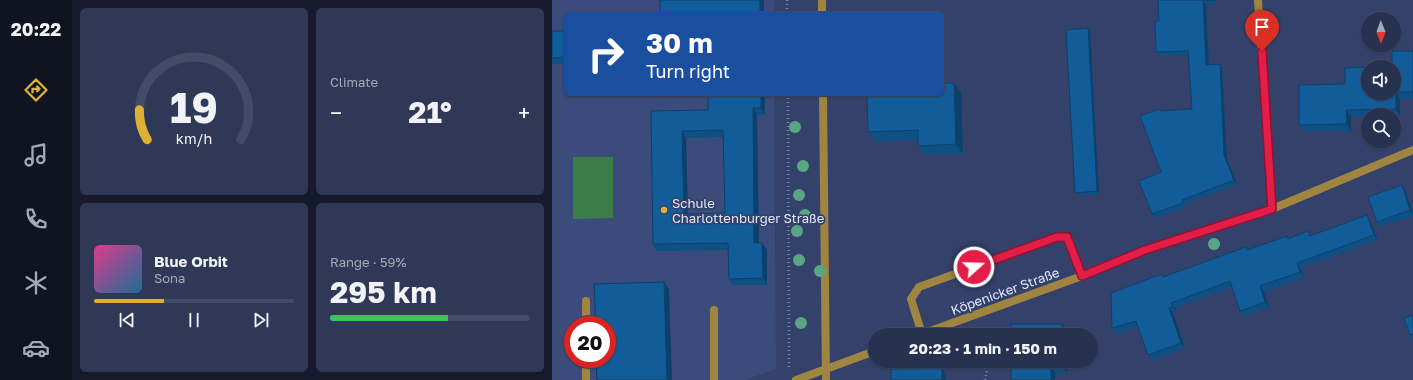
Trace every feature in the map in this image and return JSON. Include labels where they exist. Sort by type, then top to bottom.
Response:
[{"type":"street","points":[[822,0],[822,12]]},
{"type":"street","points":[[1258,0],[1272,209]]},
{"type":"street","points":[[823,96],[826,380]]},
{"type":"street","name":"Köpenicker Straße","points":[[938,328],[1082,276],[1145,250],[1272,209],[1413,150]]},
{"type":"street","points":[[919,328],[911,299],[918,287],[1057,237],[1067,237],[1082,276]]},
{"type":"street","points":[[586,301],[586,316]]},
{"type":"street","points":[[714,310],[714,380]]},
{"type":"street","points":[[796,380],[868,354]]},
{"type":"street","points":[[586,368],[586,380]]},
{"type":"path","points":[[787,0],[787,12]]},
{"type":"path","points":[[788,96],[789,373]]},
{"type":"path","points":[[985,380],[988,368]]},
{"type":"shaded area","name":"Schule Charlottenburger Straße","points":[[552,0],[774,0],[774,12],[564,12],[564,96],[774,96],[776,369],[745,380],[552,380]]},
{"type":"green space","points":[[573,157],[613,157],[613,218],[573,219]]},
{"type":"building","points":[[660,0],[760,0],[760,12],[660,12]]},
{"type":"building","points":[[1158,0],[1213,0],[1203,1],[1206,65],[1220,64],[1224,155],[1234,180],[1182,200],[1183,203],[1152,214],[1139,181],[1161,172],[1140,116],[1159,109],[1160,111],[1192,109],[1188,51],[1156,52],[1155,21],[1159,21]]},
{"type":"building","points":[[1088,28],[1097,191],[1075,193],[1066,30]]},
{"type":"building","points":[[552,31],[564,31],[564,57],[552,58]]},
{"type":"building","points":[[1413,51],[1413,92],[1401,92],[1401,60],[1392,60],[1392,52]]},
{"type":"building","points":[[1361,67],[1361,100],[1396,100],[1396,108],[1361,108],[1361,110],[1346,110],[1347,124],[1299,125],[1299,85],[1345,84],[1345,68]]},
{"type":"building","points":[[944,83],[954,83],[956,144],[918,146],[918,130],[868,132],[867,96],[944,96]]},
{"type":"building","points":[[708,96],[761,96],[761,108],[753,108],[754,243],[762,243],[763,278],[729,279],[728,243],[653,244],[651,111],[708,110]],"holes":[[[723,130],[725,213],[684,214],[682,131]]]},
{"type":"building","points":[[1402,185],[1410,210],[1377,222],[1368,197]]},
{"type":"building","points":[[1367,215],[1374,235],[1297,263],[1300,272],[1260,286],[1265,302],[1240,311],[1230,281],[1171,303],[1173,307],[1169,308],[1181,343],[1148,355],[1136,321],[1112,328],[1111,293],[1162,274],[1163,277],[1246,247],[1247,250],[1287,236],[1288,239],[1308,231],[1310,236]]},
{"type":"building","points":[[664,282],[667,380],[597,380],[596,368],[616,368],[616,316],[596,316],[594,284]]},
{"type":"building","points":[[1413,315],[1413,334],[1410,335],[1404,318]]},
{"type":"building","points":[[1011,324],[1062,324],[1062,328],[1011,328]]},
{"type":"building","points":[[942,368],[942,380],[891,380],[891,369]]},
{"type":"building","points":[[1011,368],[1051,368],[1051,380],[1011,380]]},
{"type":"place","name":"Schule Charlottenburger Straße","points":[[664,210]]},
{"type":"route","points":[[974,267],[1057,237],[1067,237],[1082,276],[1145,250],[1272,209],[1262,51]]}]
